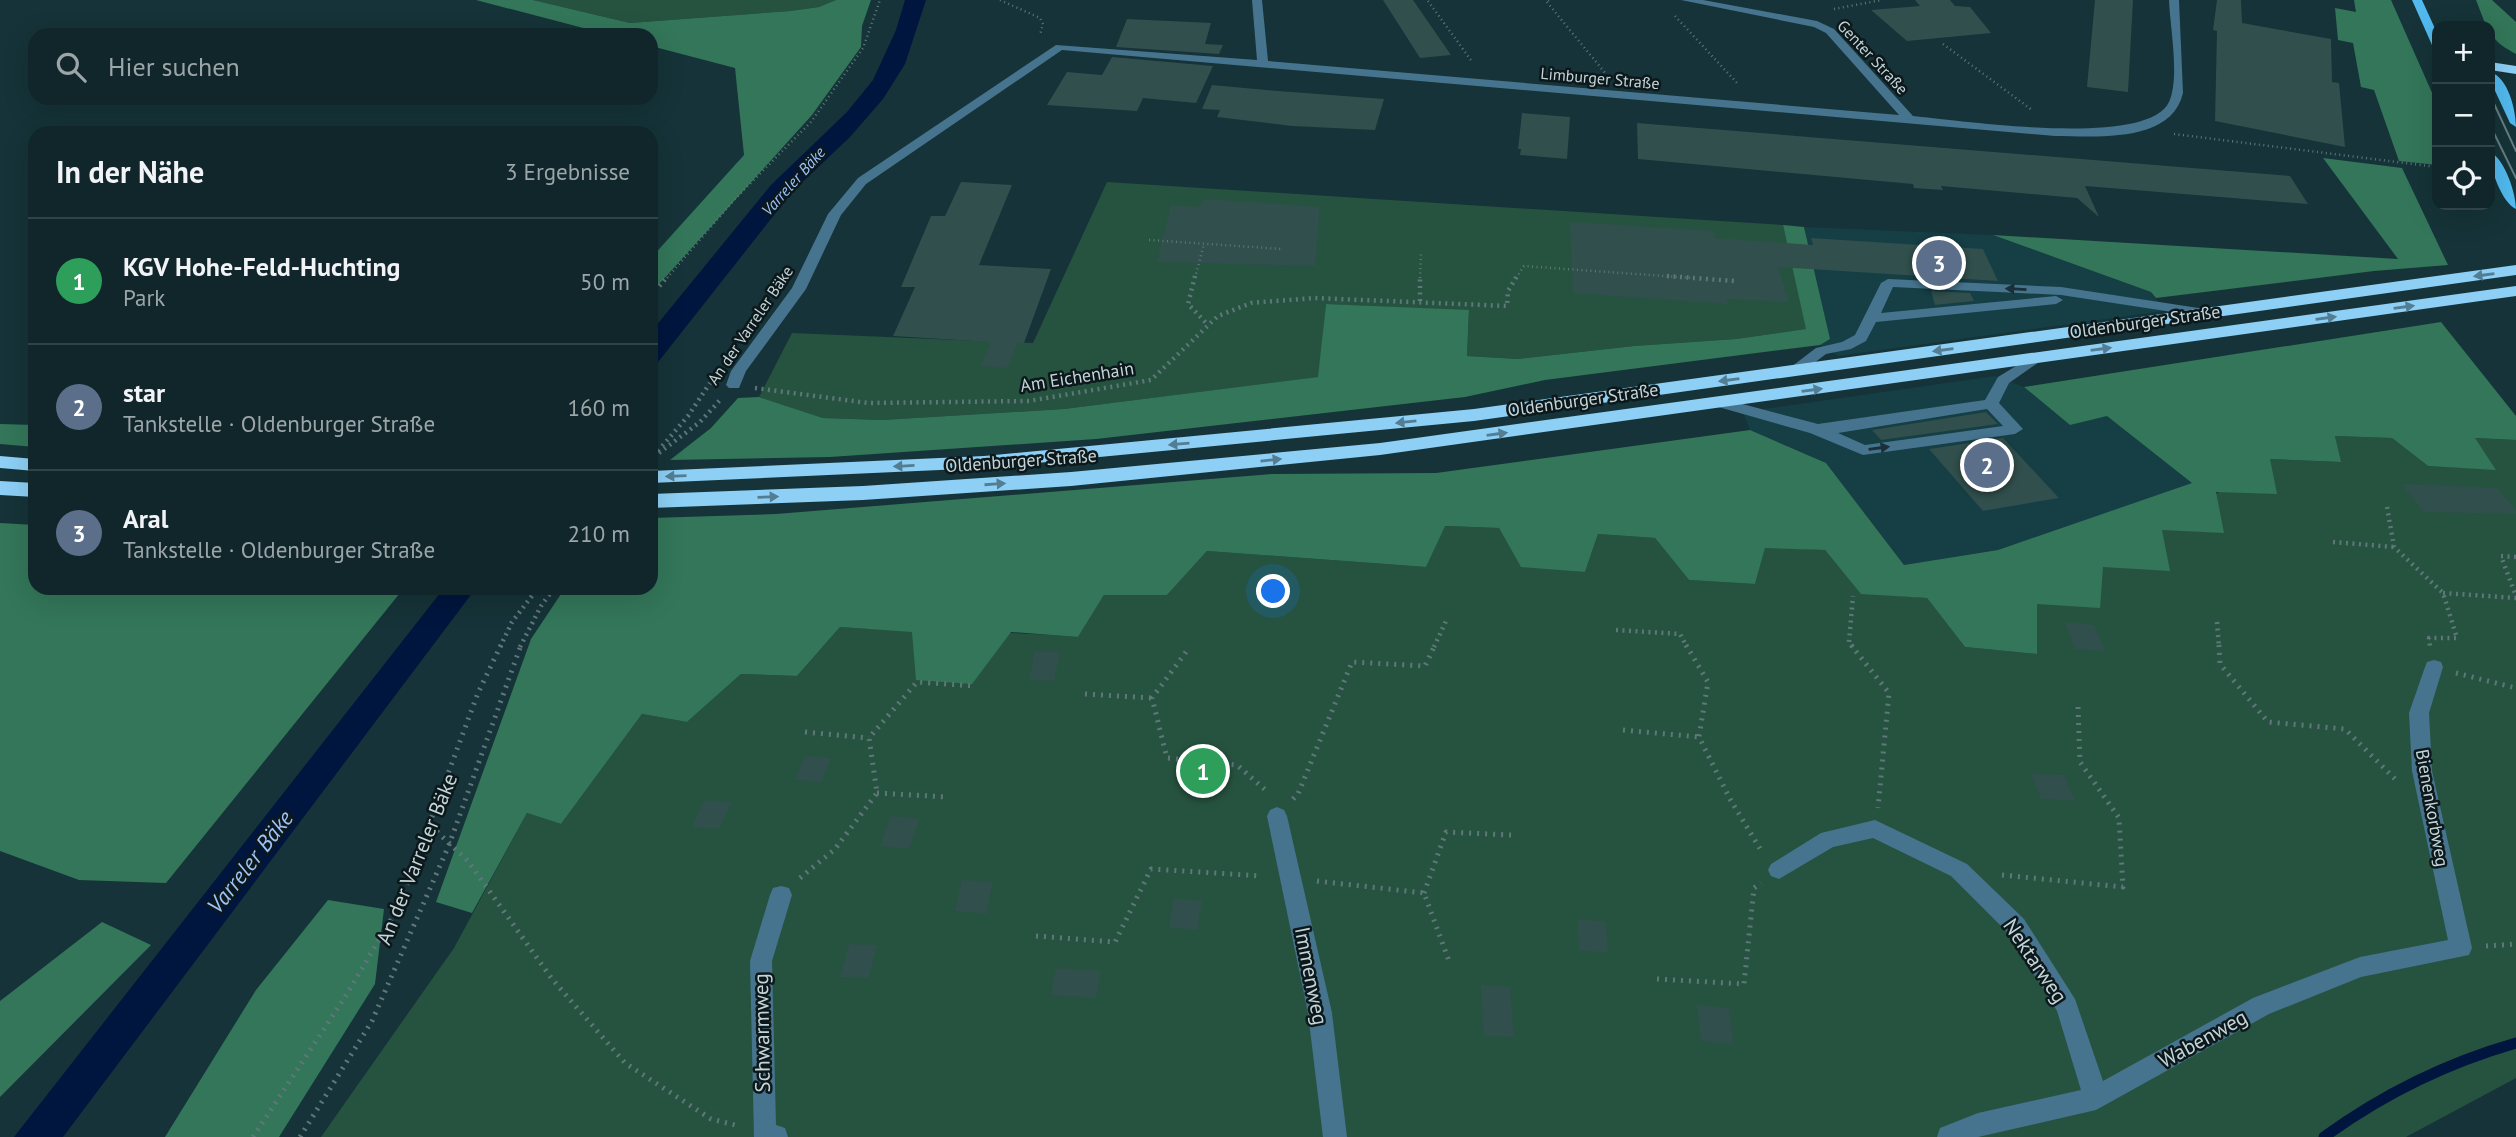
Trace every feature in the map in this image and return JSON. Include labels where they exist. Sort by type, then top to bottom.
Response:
[{"type":"highway","points":[[2495,67],[2516,70]]},
{"type":"highway","name":"Oldenburger Straße","points":[[658,477],[972,462],[1283,435],[1474,415],[2516,270]]},
{"type":"highway","name":"Oldenburger Straße","points":[[658,501],[863,493],[1071,479],[1380,449],[2516,291]]},
{"type":"highway","points":[[0,462],[28,464]]},
{"type":"highway","points":[[0,488],[28,490]]},
{"type":"main road","points":[[2417,0],[2432,34]]},
{"type":"main road","points":[[2495,79],[2516,123]]},
{"type":"main road","points":[[2495,165],[2516,205]]},
{"type":"street","points":[[1257,0],[1263,65]]},
{"type":"street","name":"Genter Straße","points":[[1686,0],[1817,24],[1830,31],[1910,120]]},
{"type":"street","points":[[2138,128],[2162,118],[2175,104],[2178,89],[2174,0]]},
{"type":"street","name":"Limburger Straße","points":[[1060,47],[2055,132],[2138,128]]},
{"type":"street","name":"An der Varreler Bäke","points":[[734,385],[739,371],[799,289],[835,214],[862,181],[1060,47]]},
{"type":"street","points":[[1796,370],[1821,351],[1846,346],[1861,338],[1888,283],[2061,291],[2205,313]]},
{"type":"street","points":[[1872,318],[2094,296]]},
{"type":"street","points":[[1991,404],[2003,380],[2034,359]]},
{"type":"street","points":[[1720,403],[1816,429],[1863,450],[2015,429],[1991,404]]},
{"type":"street","points":[[1816,429],[1848,427],[1991,404]]},
{"type":"street","name":"Bienenkorbweg","points":[[2434,667],[2419,713],[2424,782],[2461,948]]},
{"type":"street","name":"Immenweg","points":[[1277,816],[1320,1013],[1335,1137]]},
{"type":"street","points":[[1779,870],[1828,839],[1875,829]]},
{"type":"street","name":"Nektarweg","points":[[1875,829],[1959,870],[2016,926],[2067,1007],[2096,1098]]},
{"type":"street","name":"Schwarmweg","points":[[770,1134],[761,961],[781,895]]},
{"type":"street","name":"Wabenweg","points":[[1949,1137],[1978,1125],[2096,1098],[2261,1006],[2360,967],[2461,948]]},
{"type":"path","points":[[658,288],[735,199],[811,122],[863,48],[880,0]]},
{"type":"path","points":[[1000,0],[1040,18],[1043,24],[1038,40]]},
{"type":"path","points":[[1549,0],[1546,1],[1624,96]]},
{"type":"path","points":[[1817,24],[1822,12],[1882,0]]},
{"type":"path","points":[[1428,1],[1481,74],[1484,84]]},
{"type":"path","points":[[1667,8],[1748,95],[1754,107]]},
{"type":"path","points":[[1943,44],[2047,121],[2055,132]]},
{"type":"path","points":[[2138,128],[2206,140],[2432,166]]},
{"type":"path","points":[[1149,240],[1282,250]]},
{"type":"path","points":[[1204,244],[1188,304],[1208,325]]},
{"type":"path","points":[[1420,301],[1421,251]]},
{"type":"path","name":"Am Eichenhain","points":[[734,385],[868,403],[1028,401],[1151,380],[1218,316],[1251,303],[1314,298],[1507,306],[1508,291],[1524,266],[1734,281]]},
{"type":"path","name":"An der Varreler Bäke","points":[[658,454],[700,422],[734,385]]},
{"type":"path","points":[[658,451],[688,416]]},
{"type":"path","points":[[2387,507],[2394,547],[2443,593],[2457,638],[2428,638],[2434,667],[2516,688]]},
{"type":"path","points":[[2333,542],[2394,547]]},
{"type":"path","points":[[2443,593],[2516,597],[2501,556],[2516,557]]},
{"type":"path","points":[[253,1137],[345,997],[398,908],[431,826],[478,693],[512,622],[533,595]]},
{"type":"path","name":"An der Varreler Bäke","points":[[300,1137],[372,1021],[449,845],[516,654],[549,595]]},
{"type":"path","points":[[1853,596],[1849,642],[1889,693],[1875,829]]},
{"type":"path","points":[[1152,698],[1167,758],[1237,765],[1268,791],[1277,816],[1298,794],[1352,662],[1425,666],[1446,621]]},
{"type":"path","points":[[2217,622],[2220,664],[2268,722],[2345,729],[2397,781],[2424,782]]},
{"type":"path","points":[[1616,630],[1680,634],[1707,682],[1699,737],[1756,844],[1779,870],[1754,888],[1744,984],[1657,979]]},
{"type":"path","points":[[1152,698],[1186,652]]},
{"type":"path","points":[[781,895],[835,849],[877,793],[869,738],[917,682],[976,686]]},
{"type":"path","points":[[1085,694],[1152,698]]},
{"type":"path","points":[[1959,870],[2123,887],[2119,818],[2080,762],[2078,707]]},
{"type":"path","points":[[1623,730],[1699,737]]},
{"type":"path","points":[[805,732],[869,738]]},
{"type":"path","points":[[877,793],[947,797]]},
{"type":"path","points":[[431,826],[467,862],[552,979],[625,1063],[711,1119],[770,1134]]},
{"type":"path","points":[[1449,961],[1424,892],[1446,832],[1511,835]]},
{"type":"path","points":[[1036,936],[1115,942],[1150,869],[1290,878],[1424,892]]},
{"type":"shaded area","points":[[1804,227],[1993,235],[2151,292],[2165,311],[1838,356],[1820,345],[1829,338]]},
{"type":"shaded area","points":[[1995,376],[2024,387],[2070,425],[2107,415],[2193,483],[1998,550],[1904,565],[1826,463],[1750,430],[1743,412]]},
{"type":"green space","points":[[476,0],[533,0],[630,23],[790,11],[819,7],[836,0],[871,0],[862,26],[861,47],[812,115],[658,285],[658,250],[744,155],[735,68],[658,48],[658,28],[583,28]]},
{"type":"green space","points":[[533,0],[836,0],[819,7],[790,11],[630,23]]},
{"type":"green space","points":[[2354,0],[2391,0],[2432,93],[2432,164],[2399,161],[2374,90],[2361,87],[2353,43],[2338,40],[2335,8],[2356,12]]},
{"type":"green space","points":[[2476,0],[2492,0],[2516,22],[2516,54],[2496,40],[2495,21],[2484,21]]},
{"type":"green space","points":[[2323,158],[2402,168],[2448,265],[2374,271],[2156,298],[2151,292],[1993,235],[2398,259]]},
{"type":"green space","points":[[1107,182],[1783,225],[1807,329],[1736,339],[1634,346],[1518,359],[1467,356],[1469,311],[1326,304],[1319,377],[1064,409],[882,420],[823,418],[759,397],[792,333],[1033,343]]},
{"type":"green space","points":[[1783,225],[1804,227],[1830,339],[1820,345],[1545,380],[1465,397],[1096,439],[830,457],[670,460],[711,428],[738,398],[759,397],[823,418],[882,420],[1064,409],[1318,377],[1326,304],[1469,310],[1467,356],[1518,359],[1634,346],[1736,339],[1806,329]]},
{"type":"green space","points":[[2441,322],[2516,416],[2516,440],[2475,438],[2496,470],[2428,466],[2392,438],[2335,436],[2341,462],[2270,459],[2277,494],[2216,492],[2224,533],[2162,530],[2170,571],[2103,567],[2100,608],[2037,604],[2037,654],[1965,647],[1927,598],[1861,594],[1825,550],[1765,548],[1755,584],[1689,580],[1655,538],[1598,534],[1585,572],[1521,567],[1499,528],[1445,526],[1426,567],[1207,551],[1167,595],[1104,595],[1078,637],[1011,632],[972,684],[916,680],[912,632],[840,627],[797,676],[741,674],[687,722],[642,714],[561,824],[527,813],[472,913],[436,902],[531,639],[560,595],[658,595],[658,518],[776,514],[1272,474],[1436,473],[1750,430],[1826,463],[1904,565],[1998,550],[2192,483],[2107,416],[2070,425],[2024,387]]},
{"type":"green space","points":[[0,424],[28,425],[28,446],[0,444]]},
{"type":"green space","points":[[2335,436],[2392,438],[2428,466],[2495,469],[2474,438],[2516,440],[2516,1078],[2406,1137],[321,1137],[454,948],[527,813],[561,824],[642,714],[687,722],[741,674],[797,676],[840,627],[1078,637],[1104,595],[1167,595],[1207,551],[1426,567],[1444,526],[1499,528],[1521,566],[1585,572],[1598,534],[1655,538],[1689,580],[1755,584],[1765,547],[1825,550],[1861,593],[1927,598],[1965,647],[2037,654],[2037,604],[2103,567],[2270,459],[2340,462]]},
{"type":"green space","points":[[0,523],[28,525],[28,595],[398,595],[166,883],[79,880],[0,851]]},
{"type":"green space","points":[[328,900],[384,909],[375,984],[279,1137],[165,1137],[256,990]]},
{"type":"green space","points":[[102,922],[151,945],[0,1097],[0,1001]]},
{"type":"water","name":"Varreler Bäke","points":[[905,0],[926,0],[905,64],[883,99],[850,137],[793,191],[658,362],[658,323],[771,185],[847,112],[873,80],[896,30]]},
{"type":"water","name":"Varreler Bäke","points":[[439,595],[471,595],[63,1137],[14,1137]]},
{"type":"building","points":[[1383,0],[1413,0],[1451,55],[1420,58]]},
{"type":"building","points":[[1915,0],[1950,0],[1955,6],[1970,7],[1991,33],[1907,41],[1871,10],[1920,6]]},
{"type":"building","points":[[2095,0],[2133,0],[2128,92],[2087,87]]},
{"type":"building","points":[[2217,0],[2241,0],[2242,23],[2331,39],[2332,82],[2339,83],[2345,147],[2215,121],[2217,31],[2213,30]]},
{"type":"building","points":[[1127,19],[1211,23],[1205,44],[1223,45],[1219,54],[1116,47]]},
{"type":"building","points":[[1112,57],[1213,66],[1196,103],[1143,98],[1137,111],[1047,105],[1067,72],[1102,75]]},
{"type":"building","points":[[1212,85],[1384,99],[1375,130],[1292,126],[1217,117],[1220,110],[1202,109]]},
{"type":"building","points":[[1522,113],[1570,117],[1567,159],[1520,155],[1521,149],[1518,149]]},
{"type":"building","points":[[1637,123],[2290,176],[2308,204],[2085,186],[2099,217],[2077,198],[1941,186],[1943,190],[1914,188],[1913,184],[1638,159]]},
{"type":"building","points":[[961,182],[1012,185],[979,265],[1051,269],[1024,343],[1018,343],[1008,368],[981,366],[991,342],[893,336],[915,287],[901,287],[931,216],[945,216]]},
{"type":"building","points":[[1203,199],[1320,207],[1315,266],[1157,262],[1171,205],[1200,207]]},
{"type":"building","points":[[1570,222],[1714,231],[1715,238],[1813,245],[1811,238],[1983,249],[1998,281],[1778,267],[1789,302],[1727,299],[1728,304],[1573,293]]},
{"type":"building","points":[[1931,291],[1970,293],[1974,301],[1935,305]]},
{"type":"building","points":[[1986,412],[1998,424],[1881,440],[1872,430]]},
{"type":"building","points":[[2003,438],[2059,498],[1983,511],[1929,449]]},
{"type":"building","points":[[2402,484],[2497,488],[2516,510],[2516,514],[2424,512]]},
{"type":"building","points":[[2065,622],[2094,625],[2105,651],[2075,649]]},
{"type":"building","points":[[1035,651],[1060,652],[1054,681],[1029,680]]},
{"type":"building","points":[[805,756],[831,758],[822,782],[795,780]]},
{"type":"building","points":[[2031,774],[2064,775],[2075,801],[2041,799]]},
{"type":"building","points":[[704,800],[732,802],[719,829],[692,827]]},
{"type":"building","points":[[891,816],[919,819],[909,849],[880,846]]},
{"type":"building","points":[[962,880],[993,882],[986,914],[955,911]]},
{"type":"building","points":[[1174,898],[1202,901],[1197,930],[1169,928]]},
{"type":"building","points":[[1578,919],[1606,922],[1608,953],[1579,950]]},
{"type":"building","points":[[849,944],[877,945],[869,978],[840,977]]},
{"type":"building","points":[[1056,968],[1101,971],[1096,998],[1051,995]]},
{"type":"building","points":[[1481,985],[1510,987],[1514,1037],[1484,1036]]},
{"type":"building","points":[[1697,1005],[1729,1008],[1733,1044],[1701,1041]]},
{"type":"waterway","points":[[2324,1137],[2346,1121],[2416,1081],[2465,1060],[2516,1043]]},
{"type":"tram line","points":[[2495,106],[2516,151]]},
{"type":"tram line","points":[[2495,135],[2516,178]]},
{"type":"place","name":"Aral","points":[[1939,263]]},
{"type":"place","name":"star","points":[[1987,465]]},
{"type":"place","name":"KGV Hohe-Feld-Huchting","points":[[1203,771]]}]
